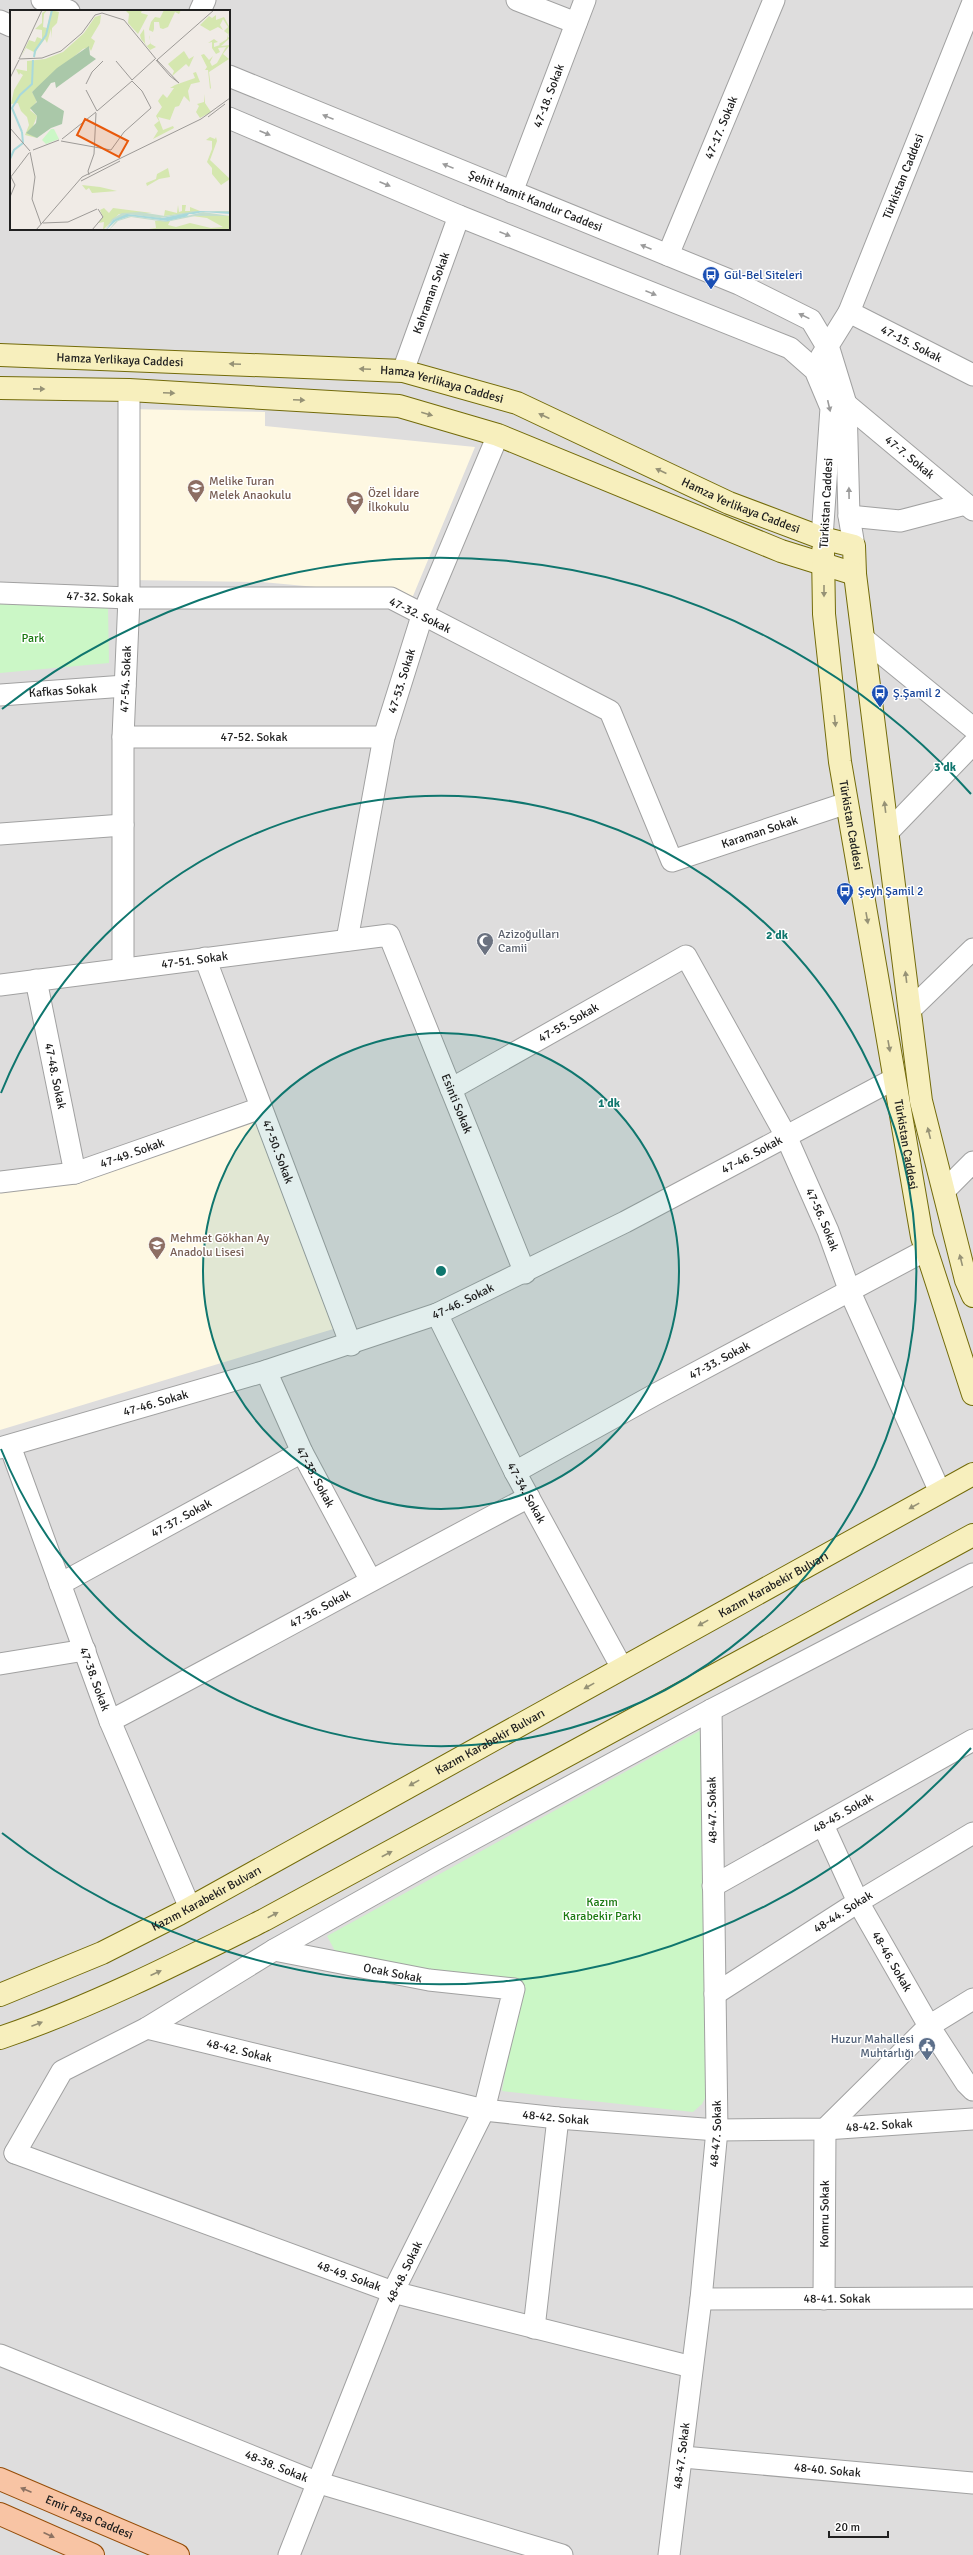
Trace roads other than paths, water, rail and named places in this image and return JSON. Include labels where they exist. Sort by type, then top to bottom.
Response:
[{"type":"main road","name":"Emir Paşa Caddesi","points":[[0,2479],[178,2555]]},
{"type":"main road","points":[[0,2514],[94,2555]]},
{"type":"street","points":[[42,0],[67,10]]},
{"type":"street","points":[[200,10],[205,0]]},
{"type":"street","points":[[517,0],[576,23]]},
{"type":"street","name":"47-18. Sokak","points":[[512,192],[585,0]]},
{"type":"street","name":"47-17. Sokak","points":[[668,255],[774,0]]},
{"type":"street","name":"Türkistan Caddesi","points":[[973,2],[849,312],[826,346],[815,370],[831,408],[822,538],[824,564],[824,614],[840,762],[894,1079],[926,1250],[973,1394]]},
{"type":"street","name":"Şehit Hamit Kandur Caddesi","points":[[230,76],[739,284],[811,320],[826,346]]},
{"type":"street","points":[[230,118],[459,216],[790,348],[815,370]]},
{"type":"street","name":"Kahraman Sokak","points":[[403,371],[459,216]]},
{"type":"street","name":"47-15. Sokak","points":[[849,312],[973,375]]},
{"type":"street","name":"Türkistan Caddesi","points":[[826,346],[846,404],[849,516],[854,546],[855,574],[921,1101],[966,1280],[973,1296]]},
{"type":"street","name":"Hamza Yerlikaya Caddesi","points":[[0,355],[403,371],[516,403],[729,503],[822,538],[854,546]]},
{"type":"street","points":[[0,388],[129,390],[399,406],[498,435],[781,551],[855,574]]},
{"type":"street","name":"47-54. Sokak","points":[[123,969],[123,737],[129,598],[129,390]]},
{"type":"street","name":"47-7. Sokak","points":[[846,404],[969,507]]},
{"type":"street","name":"47-53. Sokak","points":[[347,940],[384,737],[422,616],[498,435]]},
{"type":"street","points":[[849,516],[900,521],[969,507]]},
{"type":"street","name":"47-32. Sokak","points":[[0,594],[129,598],[390,598],[422,616],[610,711],[672,861]]},
{"type":"street","points":[[864,639],[973,728]]},
{"type":"street","name":"Kafkas Sokak","points":[[0,695],[125,686]]},
{"type":"street","name":"47-52. Sokak","points":[[123,737],[384,737]]},
{"type":"street","points":[[888,832],[973,744]]},
{"type":"street","name":"Karaman Sokak","points":[[672,861],[847,803]]},
{"type":"street","points":[[0,834],[123,825]]},
{"type":"street","name":"47-51. Sokak","points":[[0,985],[389,935]]},
{"type":"street","name":"Esinti Sokak","points":[[389,935],[525,1273]]},
{"type":"street","points":[[910,1010],[973,949]]},
{"type":"street","name":"47-55. Sokak","points":[[451,1089],[686,956]]},
{"type":"street","name":"47-56. Sokak","points":[[686,956],[786,1136],[828,1231],[850,1292],[940,1492]]},
{"type":"street","name":"47-50. Sokak","points":[[205,958],[351,1345]]},
{"type":"street","name":"47-48. Sokak","points":[[36,980],[75,1173]]},
{"type":"street","name":"47-46. Sokak","points":[[5,1447],[266,1372],[351,1345],[437,1314],[525,1273],[894,1079]]},
{"type":"street","name":"47-49. Sokak","points":[[0,1182],[75,1173],[261,1108]]},
{"type":"street","points":[[944,1191],[973,1162]]},
{"type":"street","name":"47-33. Sokak","points":[[515,1472],[656,1394],[850,1292],[926,1250]]},
{"type":"street","name":"47-34. Sokak","points":[[437,1314],[515,1472],[622,1668]]},
{"type":"street","name":"47-35. Sokak","points":[[266,1372],[302,1452],[370,1579]]},
{"type":"street","name":"47-38. Sokak","points":[[5,1447],[60,1584],[110,1721],[190,1908]]},
{"type":"street","name":"47-37. Sokak","points":[[60,1584],[302,1452]]},
{"type":"street","name":"Kazım Karabekir Bulvarı","points":[[0,1995],[102,1953],[190,1908],[973,1474]]},
{"type":"street","name":"47-36. Sokak","points":[[110,1721],[252,1646],[370,1579],[530,1497]]},
{"type":"street","points":[[0,2038],[72,2010],[165,1969],[264,1920],[973,1535]]},
{"type":"street","points":[[7,2156],[62,2071],[147,2028],[274,1950],[710,1710],[973,1574]]},
{"type":"street","points":[[0,1664],[85,1650]]},
{"type":"street","name":"48-47. Sokak","points":[[669,2555],[683,2457],[692,2367],[701,2299],[717,2130],[710,1710]]},
{"type":"street","name":"48-45. Sokak","points":[[713,1886],[973,1740]]},
{"type":"street","name":"48-46. Sokak","points":[[823,1825],[858,1902],[928,2026],[966,2083],[973,2090]]},
{"type":"street","name":"48-44. Sokak","points":[[715,1994],[858,1902],[973,1833]]},
{"type":"street","name":"Ocak Sokak","points":[[274,1950],[429,1980],[514,1988]]},
{"type":"street","name":"48-48. Sokak","points":[[289,2555],[316,2482],[393,2292],[484,2110],[514,1988]]},
{"type":"street","points":[[825,2129],[928,2026],[973,1999]]},
{"type":"street","name":"48-42. Sokak","points":[[147,2028],[484,2110],[558,2118],[717,2130],[825,2129],[973,2120]]},
{"type":"street","points":[[534,2328],[558,2118]]},
{"type":"street","name":"Komru Sokak","points":[[824,2299],[825,2129]]},
{"type":"street","name":"48-49. Sokak","points":[[7,2156],[393,2292],[692,2367]]},
{"type":"street","name":"48-41. Sokak","points":[[701,2299],[973,2298]]},
{"type":"street","name":"48-38. Sokak","points":[[0,2355],[316,2482],[562,2555]]},
{"type":"street","name":"48-40. Sokak","points":[[683,2457],[973,2483]]},
{"type":"place","name":"Gül-Bel Siteleri","points":[[711,290]]},
{"type":"place","name":"Melike Turan Melek Anaokulu","points":[[196,503]]},
{"type":"place","name":"Özel İdare İlkokulu","points":[[355,515]]},
{"type":"place","name":"Ş.Şamil 2","points":[[880,708]]},
{"type":"place","name":"Şeyh Şamil 2","points":[[845,906]]},
{"type":"place","name":"Azizoğulları Camii","points":[[485,956]]},
{"type":"place","name":"Mehmet Gökhan Ay Anadolu Lisesi","points":[[157,1260]]},
{"type":"place","name":"Huzur Mahallesi Muhtarlığı","points":[[927,2061]]},
{"type":"park label","name":"Park","points":[[33,638]]},
{"type":"park label","name":"Kazım Karabekir Parkı","points":[[602,1909]]}]
